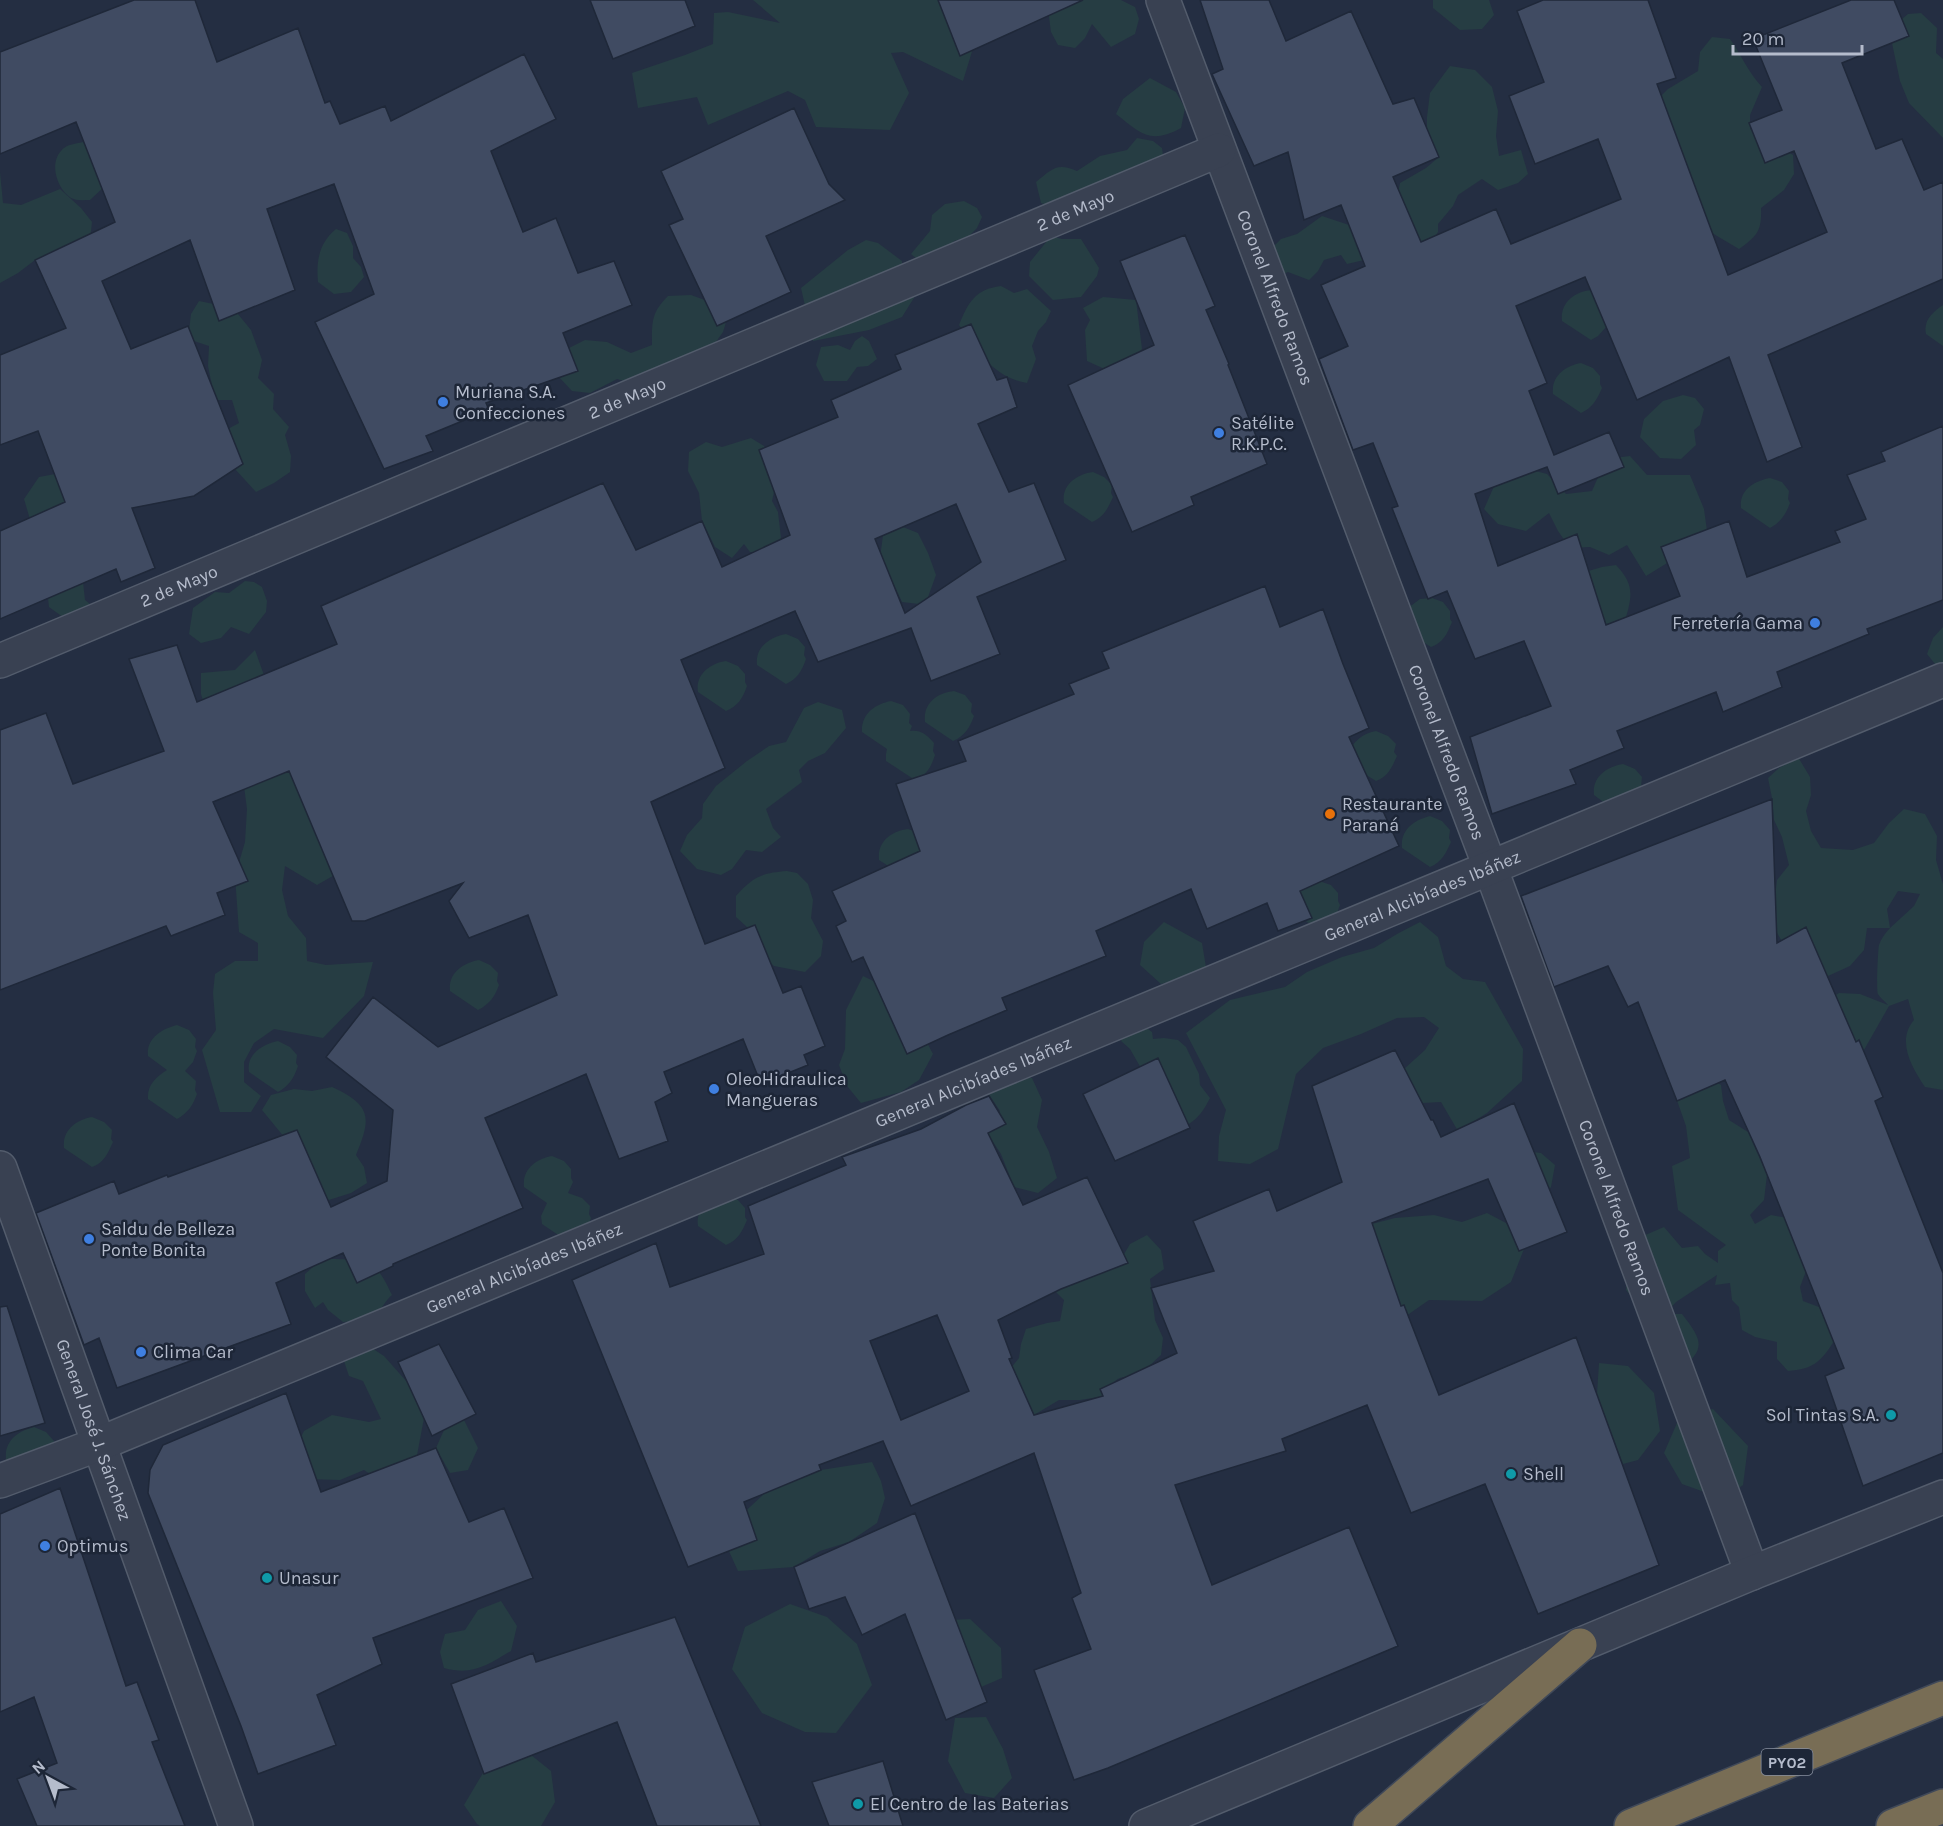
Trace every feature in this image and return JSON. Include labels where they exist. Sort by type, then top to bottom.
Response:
[{"type":"highway","points":[[1370,1826],[1580,1645]]},
{"type":"highway","name":"PY02","points":[[1631,1826],[1943,1698]]},
{"type":"highway","points":[[1893,1826],[1943,1806]]},
{"type":"street","name":"Coronel Alfredo Ramos","points":[[1163,0],[1490,867],[1752,1574]]},
{"type":"street","name":"2 de Mayo","points":[[0,661],[1219,150]]},
{"type":"street","name":"General Alcibíades Ibáñez","points":[[0,1481],[99,1444],[1943,680]]},
{"type":"street","name":"General José J. Sánchez","points":[[0,1168],[236,1826]]},
{"type":"street","points":[[1146,1826],[1943,1497]]},
{"type":"green space","points":[[753,0],[971,0],[977,35],[963,81],[903,52],[891,53],[909,93],[890,130],[816,127],[805,100],[788,91],[708,125],[697,97],[638,108],[632,73],[713,44],[714,13],[728,12],[780,23]]},
{"type":"green space","points":[[1055,0],[1121,0],[1135,7],[1139,19],[1135,34],[1111,47],[1092,24],[1085,38],[1075,48],[1058,45],[1051,32],[1048,9]]},
{"type":"green space","points":[[1433,0],[1489,0],[1494,15],[1482,29],[1460,30],[1433,8]]},
{"type":"green space","points":[[1921,13],[1937,28],[1936,53],[1943,59],[1943,138],[1909,103],[1900,81],[1892,43],[1895,25],[1908,14]]},
{"type":"green space","points":[[1712,37],[1730,39],[1762,87],[1750,115],[1750,129],[1793,155],[1794,174],[1784,190],[1761,208],[1761,222],[1757,232],[1739,249],[1712,233],[1648,109],[1668,89],[1698,71],[1700,52]]},
{"type":"green space","points":[[1450,66],[1475,70],[1492,87],[1498,111],[1496,136],[1499,156],[1521,150],[1528,174],[1518,183],[1498,190],[1482,179],[1458,195],[1453,206],[1438,224],[1438,232],[1429,245],[1347,264],[1341,255],[1324,260],[1309,280],[1288,272],[1268,281],[1261,259],[1281,239],[1297,234],[1322,216],[1349,225],[1364,220],[1397,199],[1400,183],[1426,168],[1439,157],[1427,142],[1427,117],[1430,93]]},
{"type":"green space","points":[[1150,78],[1176,92],[1185,108],[1181,128],[1161,136],[1139,131],[1116,114],[1123,99]]},
{"type":"green space","points":[[1137,138],[1153,141],[1162,148],[1164,162],[1057,208],[1041,203],[1036,182],[1051,170],[1064,167],[1077,171],[1100,156],[1127,150]]},
{"type":"green space","points":[[83,142],[94,151],[105,186],[90,200],[75,200],[62,189],[55,169],[57,156],[65,147]]},
{"type":"green space","points":[[0,172],[3,203],[21,205],[60,189],[81,208],[92,222],[90,240],[35,260],[0,283]]},
{"type":"green space","points":[[964,201],[977,208],[982,217],[977,228],[968,237],[954,241],[944,256],[924,265],[911,254],[930,231],[932,215],[945,204]]},
{"type":"green space","points":[[336,229],[347,233],[353,246],[353,258],[361,267],[364,277],[351,292],[334,294],[318,282],[318,267],[322,246]]},
{"type":"green space","points":[[1051,236],[1062,239],[1081,239],[1099,268],[1097,276],[1081,297],[1053,300],[1029,276],[1030,262]]},
{"type":"green space","points":[[866,240],[878,243],[902,261],[902,274],[917,293],[902,317],[869,330],[813,341],[801,288],[848,250]]},
{"type":"green space","points":[[1001,286],[1014,293],[1027,289],[1051,311],[1046,322],[1038,331],[1032,346],[1036,359],[1027,383],[1015,380],[995,369],[959,325],[974,298],[985,290]]},
{"type":"green space","points":[[1591,290],[1607,326],[1591,340],[1562,321],[1562,315],[1569,300],[1579,293]]},
{"type":"green space","points":[[691,295],[713,303],[727,319],[723,332],[713,346],[634,384],[617,379],[590,393],[572,391],[558,376],[561,352],[585,340],[607,342],[631,353],[652,345],[655,313],[662,302],[668,296]]},
{"type":"green space","points":[[1103,297],[1136,300],[1142,349],[1129,362],[1109,371],[1087,361],[1085,330],[1090,320],[1083,308]]},
{"type":"green space","points":[[199,301],[233,308],[251,330],[262,360],[258,378],[274,394],[273,409],[289,427],[285,435],[291,456],[290,472],[256,492],[235,469],[226,430],[239,423],[232,400],[215,400],[208,366],[209,346],[188,339],[191,314]]},
{"type":"green space","points":[[1943,305],[1943,346],[1926,334],[1925,329],[1930,317]]},
{"type":"green space","points":[[862,336],[869,341],[877,359],[868,366],[857,367],[847,381],[824,381],[816,365],[821,347],[838,345],[850,350],[855,341]]},
{"type":"green space","points":[[1581,363],[1593,368],[1600,376],[1602,388],[1594,403],[1581,413],[1553,394],[1553,388],[1560,373]]},
{"type":"green space","points":[[1683,395],[1695,398],[1704,409],[1700,425],[1694,430],[1696,445],[1681,459],[1660,458],[1640,437],[1644,419],[1663,401]]},
{"type":"green space","points":[[751,438],[764,446],[778,475],[772,501],[778,512],[781,538],[774,546],[761,552],[750,552],[744,544],[732,558],[715,547],[702,521],[699,493],[688,471],[689,452],[706,442],[722,447]]},
{"type":"green space","points":[[1630,456],[1647,475],[1690,475],[1704,509],[1708,538],[1646,576],[1627,545],[1609,555],[1590,547],[1570,548],[1549,513],[1526,531],[1498,524],[1484,509],[1495,484],[1516,466],[1547,474],[1566,494],[1592,491],[1606,459]]},
{"type":"green space","points":[[66,472],[85,502],[32,526],[24,499],[39,477]]},
{"type":"green space","points":[[1093,472],[1104,477],[1112,485],[1113,497],[1103,515],[1092,522],[1064,503],[1064,497],[1071,481]]},
{"type":"green space","points":[[1770,478],[1782,482],[1789,491],[1790,503],[1783,517],[1770,528],[1741,508],[1741,502],[1742,496],[1749,487],[1758,481]]},
{"type":"green space","points":[[903,527],[918,533],[936,575],[928,597],[919,604],[902,602],[893,583],[879,566],[883,535]]},
{"type":"green space","points":[[1616,565],[1626,577],[1630,589],[1630,602],[1626,617],[1607,624],[1585,610],[1585,572]]},
{"type":"green space","points":[[82,573],[85,600],[90,604],[90,615],[67,620],[49,607],[47,589]]},
{"type":"green space","points":[[245,581],[254,582],[262,587],[267,601],[266,612],[249,634],[231,627],[221,638],[201,643],[189,634],[193,608],[215,592],[229,593]]},
{"type":"green space","points":[[1432,598],[1443,602],[1450,611],[1452,622],[1444,638],[1431,647],[1415,637],[1408,608],[1420,599]]},
{"type":"green space","points":[[1943,627],[1943,674],[1927,654],[1933,638]]},
{"type":"green space","points":[[786,634],[798,639],[805,647],[806,659],[799,674],[786,684],[757,665],[757,659],[761,648],[769,640]]},
{"type":"green space","points":[[255,650],[318,826],[338,873],[317,885],[285,866],[282,890],[288,916],[306,938],[307,961],[326,965],[373,962],[364,996],[323,1038],[274,1029],[254,1043],[244,1062],[244,1082],[261,1096],[251,1112],[220,1112],[202,1050],[216,1030],[213,993],[215,974],[235,961],[258,961],[258,943],[239,932],[235,876],[245,842],[247,809],[244,786],[213,735],[201,694],[201,673],[235,670]]},
{"type":"green space","points":[[726,661],[738,666],[745,674],[747,686],[740,701],[726,711],[698,692],[698,686],[705,670]]},
{"type":"green space","points":[[954,691],[965,695],[972,704],[971,712],[974,716],[961,737],[953,741],[925,722],[925,715],[932,700]]},
{"type":"green space","points":[[891,701],[903,705],[910,714],[909,723],[912,726],[910,731],[921,732],[934,743],[935,755],[930,767],[923,776],[915,780],[886,761],[887,749],[862,732],[864,720],[870,711]]},
{"type":"green space","points":[[818,702],[842,710],[846,728],[825,753],[808,761],[799,770],[802,782],[766,809],[773,828],[781,837],[762,852],[746,850],[732,869],[721,875],[697,869],[680,851],[687,835],[702,818],[703,804],[716,786],[769,746],[786,742],[804,708]]},
{"type":"green space","points":[[1376,731],[1388,736],[1396,744],[1394,752],[1397,756],[1387,774],[1376,781],[1360,771],[1347,755],[1358,739]]},
{"type":"green space","points":[[1798,757],[1810,777],[1811,795],[1806,811],[1811,831],[1821,848],[1853,850],[1874,843],[1889,823],[1904,809],[1925,814],[1937,836],[1936,860],[1943,884],[1943,1090],[1925,1087],[1911,1063],[1906,1037],[1914,1020],[1908,999],[1889,1006],[1864,1050],[1831,1043],[1821,1004],[1839,993],[1860,994],[1888,1005],[1878,994],[1877,970],[1879,945],[1890,928],[1867,928],[1864,950],[1850,966],[1828,976],[1806,965],[1784,945],[1772,924],[1777,880],[1789,865],[1782,837],[1774,820],[1768,778],[1779,768]],"holes":[[[1898,891],[1920,894],[1914,906],[1890,928],[1887,909]]]},
{"type":"green space","points":[[1623,764],[1635,769],[1642,777],[1643,789],[1606,804],[1594,795],[1595,783],[1606,770]]},
{"type":"green space","points":[[1430,816],[1442,821],[1450,830],[1451,842],[1441,860],[1430,867],[1402,848],[1402,842],[1409,827]]},
{"type":"green space","points":[[908,829],[919,833],[927,842],[907,878],[879,860],[879,853],[880,847],[887,838],[896,832]]},
{"type":"green space","points":[[787,871],[797,873],[808,884],[813,900],[811,918],[823,941],[821,956],[805,972],[774,966],[755,949],[748,928],[736,917],[736,896],[747,884],[770,873]]},
{"type":"green space","points":[[1319,881],[1331,885],[1338,893],[1340,905],[1336,916],[1319,930],[1291,911],[1296,891]]},
{"type":"green space","points":[[1164,922],[1202,943],[1206,967],[1187,977],[1161,984],[1140,965],[1144,942]]},
{"type":"green space","points":[[1420,922],[1438,937],[1446,966],[1463,979],[1485,982],[1523,1049],[1522,1081],[1487,1113],[1458,1131],[1441,1102],[1423,1103],[1409,1089],[1404,1069],[1425,1050],[1439,1028],[1424,1017],[1397,1018],[1323,1048],[1296,1074],[1278,1149],[1250,1164],[1218,1161],[1219,1136],[1226,1110],[1186,1033],[1230,1000],[1285,987],[1307,972],[1342,957],[1374,948]]},
{"type":"green space","points":[[479,960],[490,965],[498,973],[499,985],[492,999],[478,1010],[450,991],[450,985],[454,974],[462,966]]},
{"type":"green space","points":[[863,976],[902,995],[933,1054],[919,1080],[901,1092],[861,1103],[847,1086],[839,1065],[845,1049],[846,1010]]},
{"type":"green space","points":[[1140,1023],[1152,1032],[1153,1039],[1178,1040],[1186,1047],[1199,1074],[1200,1085],[1210,1098],[1195,1120],[1171,1133],[1186,1119],[1168,1079],[1142,1070],[1130,1049],[1121,1041],[1126,1030]]},
{"type":"green space","points":[[177,1025],[189,1030],[196,1039],[197,1051],[193,1062],[185,1071],[196,1081],[197,1094],[190,1108],[177,1119],[148,1099],[153,1082],[167,1070],[148,1056],[148,1050],[156,1036],[165,1029]]},
{"type":"green space","points":[[278,1041],[290,1047],[297,1055],[298,1066],[291,1081],[278,1092],[249,1072],[249,1066],[250,1060],[257,1051]]},
{"type":"green space","points":[[999,1070],[1032,1078],[1042,1100],[1037,1127],[1049,1152],[1057,1178],[1038,1193],[1014,1187],[1001,1154],[987,1133],[1000,1111],[988,1093]]},
{"type":"green space","points":[[1704,1074],[1721,1085],[1729,1120],[1748,1132],[1767,1175],[1764,1200],[1750,1215],[1755,1224],[1771,1215],[1798,1220],[1806,1271],[1800,1287],[1803,1301],[1819,1307],[1834,1341],[1825,1354],[1810,1366],[1788,1371],[1777,1359],[1777,1342],[1755,1337],[1742,1330],[1739,1307],[1732,1300],[1730,1283],[1715,1285],[1717,1275],[1676,1302],[1665,1314],[1682,1314],[1698,1339],[1697,1351],[1677,1371],[1644,1311],[1626,1290],[1629,1242],[1664,1227],[1682,1248],[1698,1246],[1718,1263],[1718,1251],[1726,1245],[1678,1210],[1672,1166],[1690,1158],[1686,1126],[1674,1092]]},
{"type":"green space","points":[[332,1087],[354,1100],[365,1114],[366,1122],[356,1155],[364,1167],[367,1183],[351,1193],[316,1204],[289,1143],[262,1110],[271,1095],[294,1089],[312,1091]]},
{"type":"green space","points":[[92,1117],[104,1122],[112,1130],[113,1142],[103,1160],[92,1167],[64,1148],[64,1142],[71,1127]]},
{"type":"green space","points":[[1524,1151],[1541,1153],[1555,1165],[1551,1187],[1541,1200]]},
{"type":"green space","points":[[552,1156],[564,1161],[571,1169],[573,1182],[568,1193],[582,1198],[590,1206],[591,1218],[587,1229],[570,1243],[542,1224],[541,1216],[547,1203],[524,1187],[525,1175],[531,1166]]},
{"type":"green space","points":[[727,1195],[738,1200],[745,1208],[747,1220],[734,1241],[726,1245],[698,1226],[698,1220],[699,1214],[706,1206]]},
{"type":"green space","points":[[1487,1213],[1506,1223],[1524,1249],[1511,1282],[1482,1301],[1429,1300],[1386,1330],[1372,1224],[1395,1218],[1434,1215],[1462,1222]]},
{"type":"green space","points":[[1147,1235],[1161,1250],[1164,1269],[1150,1279],[1155,1320],[1163,1338],[1161,1355],[1143,1371],[1118,1379],[1105,1396],[1080,1400],[1059,1400],[1034,1415],[1006,1374],[1019,1358],[1026,1329],[1060,1321],[1064,1300],[1056,1292],[1081,1273],[1120,1261],[1130,1244]]},
{"type":"green space","points":[[322,1259],[351,1260],[372,1266],[382,1276],[392,1295],[376,1314],[360,1321],[343,1322],[328,1310],[323,1302],[315,1308],[305,1291],[305,1274]]},
{"type":"green space","points":[[367,1345],[384,1356],[407,1382],[424,1418],[415,1466],[379,1480],[364,1470],[340,1480],[307,1479],[294,1451],[304,1431],[332,1415],[369,1422],[381,1419],[363,1381],[349,1376],[342,1355]]},
{"type":"green space","points":[[1599,1363],[1628,1366],[1654,1393],[1660,1431],[1638,1460],[1623,1464],[1597,1394]]},
{"type":"green space","points":[[1713,1409],[1748,1446],[1743,1485],[1724,1499],[1682,1484],[1664,1453],[1680,1416]]},
{"type":"green space","points":[[464,1420],[478,1448],[468,1470],[450,1473],[436,1448],[444,1430]]},
{"type":"green space","points":[[34,1427],[46,1432],[54,1441],[53,1449],[34,1478],[6,1459],[6,1453],[13,1438]]},
{"type":"green space","points":[[872,1462],[881,1481],[885,1498],[877,1523],[849,1542],[820,1551],[794,1567],[738,1571],[728,1549],[757,1540],[738,1518],[765,1493],[821,1470]]},
{"type":"green space","points":[[501,1601],[517,1626],[511,1651],[487,1665],[472,1670],[444,1668],[440,1652],[445,1634],[465,1630],[478,1610]]},
{"type":"green space","points":[[790,1604],[827,1617],[857,1644],[872,1685],[836,1733],[805,1732],[762,1713],[732,1669],[745,1627]]},
{"type":"green space","points":[[970,1619],[1001,1648],[1002,1678],[965,1694],[950,1620]]},
{"type":"green space","points":[[986,1717],[1003,1749],[1012,1778],[994,1798],[965,1793],[948,1761],[955,1718]]},
{"type":"green space","points":[[531,1755],[551,1771],[555,1802],[541,1826],[480,1826],[477,1824],[464,1805],[483,1773]]},
{"type":"building","points":[[134,0],[195,0],[217,62],[298,28],[325,103],[330,101],[340,124],[385,106],[391,121],[524,54],[556,119],[491,151],[523,232],[556,218],[578,273],[614,261],[632,305],[563,333],[578,371],[486,403],[489,410],[426,436],[433,451],[384,469],[315,322],[374,294],[334,184],[267,209],[295,290],[219,321],[190,240],[102,281],[131,349],[188,326],[243,464],[194,496],[132,508],[155,568],[121,582],[116,569],[0,619],[0,531],[65,502],[38,431],[0,445],[0,355],[66,328],[35,260],[115,222],[76,122],[0,154],[0,52]]},
{"type":"building","points":[[590,0],[685,0],[695,26],[613,59]]},
{"type":"building","points":[[938,0],[1083,0],[960,56]]},
{"type":"building","points":[[1200,0],[1269,0],[1286,41],[1351,11],[1393,104],[1414,98],[1439,157],[1393,177],[1421,242],[1496,209],[1511,244],[1621,199],[1598,139],[1535,164],[1509,96],[1544,82],[1517,11],[1543,0],[1648,0],[1676,78],[1657,84],[1728,275],[1827,232],[1794,151],[1765,163],[1749,123],[1782,110],[1753,39],[1851,0],[1894,0],[1909,36],[1842,63],[1876,149],[1902,139],[1924,190],[1943,182],[1943,279],[1768,355],[1802,447],[1767,462],[1729,357],[1637,400],[1585,277],[1516,306],[1547,383],[1529,391],[1554,455],[1609,432],[1624,467],[1558,494],[1547,467],[1475,494],[1498,566],[1577,534],[1606,625],[1680,596],[1661,547],[1729,521],[1747,577],[1840,542],[1835,531],[1866,519],[1847,475],[1885,461],[1881,452],[1943,426],[1943,600],[1867,629],[1869,634],[1777,672],[1782,687],[1723,712],[1716,692],[1617,731],[1624,748],[1570,770],[1576,784],[1492,814],[1470,737],[1551,706],[1524,641],[1475,659],[1447,591],[1428,599],[1392,508],[1398,506],[1373,443],[1353,450],[1319,359],[1348,346],[1321,285],[1365,266],[1341,205],[1304,220],[1288,152],[1254,166],[1212,74],[1223,69]]},
{"type":"building","points":[[794,108],[829,184],[845,200],[766,236],[791,292],[717,326],[669,225],[683,219],[661,171]]},
{"type":"building","points":[[1185,235],[1215,306],[1206,310],[1267,464],[1191,497],[1194,505],[1132,532],[1068,385],[1154,345],[1120,261]]},
{"type":"building","points":[[971,324],[997,380],[1007,377],[1017,407],[978,424],[1009,492],[1034,483],[1066,560],[977,597],[1000,654],[931,681],[911,628],[818,662],[795,611],[681,660],[725,768],[651,802],[705,944],[755,925],[783,993],[801,986],[825,1046],[804,1055],[808,1065],[761,1084],[743,1039],[664,1072],[672,1093],[655,1102],[668,1141],[619,1159],[586,1074],[485,1118],[523,1208],[393,1264],[357,1283],[343,1253],[276,1283],[291,1324],[117,1388],[99,1338],[84,1345],[36,1213],[114,1181],[119,1194],[297,1130],[331,1207],[387,1181],[393,1110],[326,1057],[373,997],[438,1047],[557,995],[528,915],[469,938],[449,901],[463,883],[365,921],[352,921],[289,771],[213,802],[248,881],[217,893],[225,915],[171,936],[166,926],[0,990],[0,730],[46,713],[73,784],[164,751],[129,659],[177,645],[197,702],[337,644],[321,606],[603,483],[636,550],[702,521],[722,567],[790,535],[759,450],[838,417],[831,400],[901,369],[895,355]],"holes":[[[956,504],[981,562],[905,613],[875,539]]]},
{"type":"building","points":[[1265,586],[1280,627],[1323,609],[1369,728],[1349,737],[1399,846],[1300,891],[1312,918],[1278,931],[1267,903],[1207,929],[1191,889],[1096,931],[1106,956],[1002,998],[1007,1010],[907,1054],[863,957],[852,962],[836,926],[846,921],[832,891],[920,851],[896,784],[966,761],[958,741],[1074,694],[1069,684],[1109,668],[1102,652]]},
{"type":"building","points":[[1772,799],[1777,943],[1806,927],[1856,1042],[1859,1040],[1883,1097],[1875,1101],[1943,1273],[1943,1453],[1863,1486],[1825,1376],[1844,1368],[1760,1157],[1725,1080],[1677,1101],[1638,1002],[1628,1007],[1608,966],[1554,987],[1521,896]]},
{"type":"building","points":[[1395,1050],[1441,1137],[1514,1103],[1567,1232],[1519,1251],[1488,1179],[1372,1223],[1401,1306],[1404,1305],[1439,1395],[1576,1337],[1659,1565],[1538,1614],[1485,1484],[1411,1513],[1367,1405],[1282,1439],[1286,1451],[1175,1485],[1212,1585],[1349,1527],[1398,1646],[1108,1768],[1074,1780],[1034,1670],[1091,1649],[1072,1598],[1081,1593],[1034,1453],[911,1506],[883,1441],[819,1465],[821,1470],[744,1502],[757,1540],[688,1567],[572,1280],[656,1243],[670,1287],[764,1254],[748,1206],[846,1165],[842,1157],[921,1129],[966,1105],[989,1096],[1006,1124],[988,1133],[1023,1205],[1087,1177],[1128,1263],[1061,1289],[998,1320],[1012,1358],[1009,1359],[1034,1415],[1103,1396],[1100,1389],[1177,1353],[1151,1288],[1214,1271],[1193,1221],[1269,1189],[1277,1211],[1342,1182],[1312,1086]],"holes":[[[937,1315],[969,1391],[901,1420],[870,1341]]]},
{"type":"building","points":[[1158,1058],[1190,1128],[1115,1161],[1083,1094]]},
{"type":"building","points":[[7,1306],[45,1423],[0,1436],[0,1307]]},
{"type":"building","points":[[439,1344],[476,1414],[432,1436],[398,1362]]},
{"type":"building","name":"Unasur","points":[[286,1393],[321,1492],[436,1448],[469,1522],[504,1508],[533,1578],[373,1638],[382,1664],[317,1695],[336,1745],[258,1774],[148,1493],[150,1470],[163,1445]]},
{"type":"building","points":[[60,1488],[126,1686],[137,1682],[159,1740],[152,1742],[185,1826],[37,1826],[17,1779],[57,1763],[34,1697],[0,1712],[0,1514]]},
{"type":"building","points":[[915,1513],[987,1702],[946,1720],[905,1614],[862,1635],[845,1597],[809,1609],[794,1567]]},
{"type":"building","points":[[675,1617],[761,1826],[657,1826],[617,1722],[484,1774],[451,1684],[533,1653],[536,1662]]},
{"type":"building","name":"El Centro de las Baterias","points":[[883,1761],[903,1826],[829,1826],[812,1782]]},
{"type":"place","name":"Muriana S.A. Confecciones","points":[[443,402]]},
{"type":"place","name":"Satélite R.K.P.C.","points":[[1219,433]]},
{"type":"place","name":"Ferretería Gama","points":[[1815,623]]},
{"type":"place","name":"Restaurante Paraná","points":[[1330,814]]},
{"type":"place","name":"OleoHidraulica Mangueras","points":[[714,1089]]},
{"type":"place","name":"Saldu de Belleza Ponte Bonita","points":[[89,1239]]},
{"type":"place","name":"Clima Car","points":[[141,1352]]},
{"type":"place","name":"Sol Tintas S.A.","points":[[1891,1415]]},
{"type":"place","name":"Shell","points":[[1511,1474]]},
{"type":"place","name":"Optimus","points":[[45,1546]]},
{"type":"place","name":"Unasur","points":[[267,1578]]},
{"type":"place","name":"El Centro de las Baterias","points":[[858,1804]]}]
